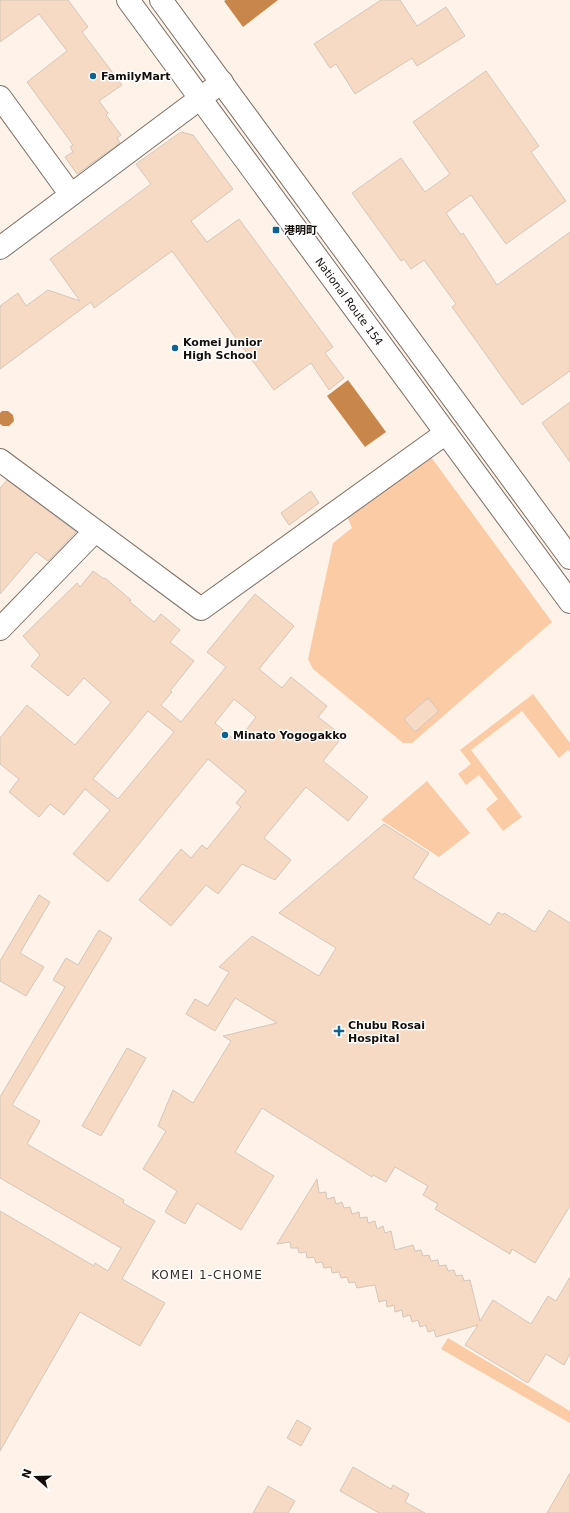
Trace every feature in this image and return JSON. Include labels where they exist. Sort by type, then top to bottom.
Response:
[{"type":"main road","name":"National Route 154","points":[[128,0],[570,602]]},
{"type":"main road","points":[[161,0],[570,558]]},
{"type":"main road","points":[[0,248],[222,82]]},
{"type":"main road","points":[[3,108],[71,195]]},
{"type":"main road","points":[[3,469],[95,531],[201,609],[446,433]]},
{"type":"main road","points":[[0,629],[95,531]]},
{"type":"shaded area","points":[[278,0],[243,27],[224,1]]},
{"type":"shaded area","points":[[348,380],[386,432],[365,447],[327,396]]},
{"type":"shaded area","points":[[2,411],[8,411],[13,415],[14,421],[9,426],[3,426],[0,424],[0,413]]},
{"type":"shaded area","points":[[428,453],[552,622],[412,743],[403,743],[313,669],[308,659],[333,543],[352,528],[346,514]]},
{"type":"shaded area","points":[[533,694],[570,743],[570,752],[568,750],[559,758],[522,711],[471,750],[522,817],[503,831],[486,809],[498,799],[479,775],[466,785],[458,774],[471,764],[460,750]]},
{"type":"shaded area","points":[[427,781],[470,833],[439,857],[381,820]]},
{"type":"shaded area","points":[[448,1338],[570,1411],[570,1423],[441,1349]]},
{"type":"building","points":[[0,0],[68,0],[88,27],[82,32],[122,85],[99,101],[108,113],[106,115],[121,135],[117,138],[120,143],[77,174],[65,157],[73,152],[70,147],[73,145],[27,82],[67,51],[39,14],[0,42]]},
{"type":"building","points":[[381,0],[400,0],[417,26],[446,7],[465,36],[417,66],[412,58],[355,94],[336,64],[330,68],[314,44]]},
{"type":"building","points":[[486,71],[539,146],[531,152],[566,201],[506,244],[471,195],[446,213],[461,235],[463,233],[497,285],[570,232],[570,371],[522,405],[452,307],[456,304],[424,260],[411,269],[404,259],[401,261],[352,193],[401,158],[425,192],[450,174],[413,122]]},
{"type":"building","points":[[181,132],[193,135],[233,189],[191,221],[207,242],[239,219],[333,347],[325,353],[344,378],[329,390],[311,363],[274,390],[172,251],[94,308],[91,302],[0,369],[0,306],[18,293],[26,306],[48,290],[80,301],[50,259],[151,184],[136,164]]},
{"type":"building","points":[[570,402],[570,462],[542,423]]},
{"type":"building","points":[[7,480],[76,532],[48,561],[36,552],[0,594],[0,488]]},
{"type":"building","points":[[311,491],[319,503],[289,525],[281,513]]},
{"type":"building","points":[[93,571],[104,579],[105,578],[154,622],[161,614],[180,630],[170,642],[194,661],[170,691],[172,692],[161,705],[181,722],[226,667],[207,652],[255,594],[294,626],[259,669],[282,688],[291,677],[327,706],[318,717],[343,736],[323,761],[368,797],[348,821],[306,787],[264,838],[291,860],[275,880],[242,864],[218,894],[206,885],[171,926],[139,900],[181,849],[191,858],[202,845],[207,849],[241,807],[236,803],[246,791],[208,759],[108,882],[73,854],[110,810],[85,789],[64,815],[50,804],[39,817],[9,792],[19,779],[0,764],[0,738],[27,705],[75,745],[111,702],[84,678],[68,696],[31,666],[40,655],[23,636],[77,583],[80,587]],"holes":[[[234,699],[256,717],[237,742],[215,723]],[[148,711],[174,732],[118,799],[93,779]]]},
{"type":"building","points":[[428,698],[439,711],[415,732],[404,719]]},
{"type":"building","points":[[384,824],[429,853],[413,878],[490,925],[498,912],[503,915],[504,913],[535,932],[549,910],[570,923],[570,1206],[535,1263],[512,1249],[510,1254],[435,1209],[438,1204],[423,1195],[428,1186],[395,1167],[386,1182],[373,1175],[372,1177],[262,1108],[235,1152],[274,1176],[241,1230],[197,1203],[185,1224],[165,1212],[177,1191],[143,1169],[166,1131],[158,1126],[173,1090],[193,1103],[231,1041],[223,1036],[277,1023],[235,998],[215,1031],[186,1014],[195,999],[208,1006],[229,972],[219,967],[252,936],[319,976],[336,948],[279,913]]},
{"type":"building","points":[[39,895],[50,902],[20,953],[44,967],[26,996],[0,981],[0,961]]},
{"type":"building","points":[[99,930],[112,938],[12,1105],[40,1121],[27,1144],[124,1200],[123,1203],[155,1221],[122,1279],[165,1303],[140,1346],[80,1312],[0,1451],[0,1211],[94,1266],[95,1263],[108,1271],[121,1248],[0,1178],[0,1097],[65,987],[53,980],[66,958],[78,965]]},
{"type":"building","points":[[127,1048],[146,1058],[101,1136],[82,1126]]},
{"type":"building","points":[[317,1179],[319,1193],[326,1192],[327,1199],[334,1197],[336,1204],[342,1202],[344,1208],[350,1207],[352,1214],[359,1212],[360,1218],[367,1217],[368,1223],[375,1221],[377,1229],[383,1226],[385,1233],[391,1231],[395,1250],[413,1245],[415,1251],[421,1250],[423,1256],[429,1255],[431,1261],[438,1260],[439,1266],[446,1265],[448,1271],[454,1270],[456,1276],[462,1275],[464,1281],[470,1280],[480,1321],[493,1300],[531,1324],[548,1296],[556,1301],[570,1277],[570,1354],[564,1365],[546,1354],[528,1383],[465,1345],[478,1325],[436,1337],[434,1330],[428,1332],[426,1325],[420,1327],[418,1320],[412,1322],[410,1315],[403,1317],[402,1310],[395,1312],[394,1305],[387,1307],[386,1300],[379,1302],[375,1285],[357,1288],[355,1282],[349,1283],[347,1277],[341,1278],[339,1272],[332,1273],[331,1267],[324,1268],[322,1262],[316,1263],[314,1257],[307,1258],[306,1252],[299,1253],[298,1248],[291,1248],[290,1242],[277,1244]]},
{"type":"building","points":[[297,1420],[311,1428],[301,1446],[287,1438]]},
{"type":"building","points":[[353,1467],[391,1489],[393,1485],[409,1494],[405,1502],[425,1513],[379,1513],[340,1491]]},
{"type":"building","points":[[570,1473],[570,1513],[547,1513]]},
{"type":"building","points":[[268,1486],[295,1501],[288,1513],[253,1513]]},
{"type":"place","name":"FamilyMart","points":[[93,76]]},
{"type":"place","name":"港明町","points":[[276,230]]},
{"type":"place","name":"Komei Junior High School","points":[[175,348]]},
{"type":"place","name":"Minato Yogogakko","points":[[225,735]]},
{"type":"place","name":"Chubu Rosai Hospital","points":[[339,1031]]},
{"type":"district","name":"KOMEI 1-CHOME","points":[[207,1275]]}]
